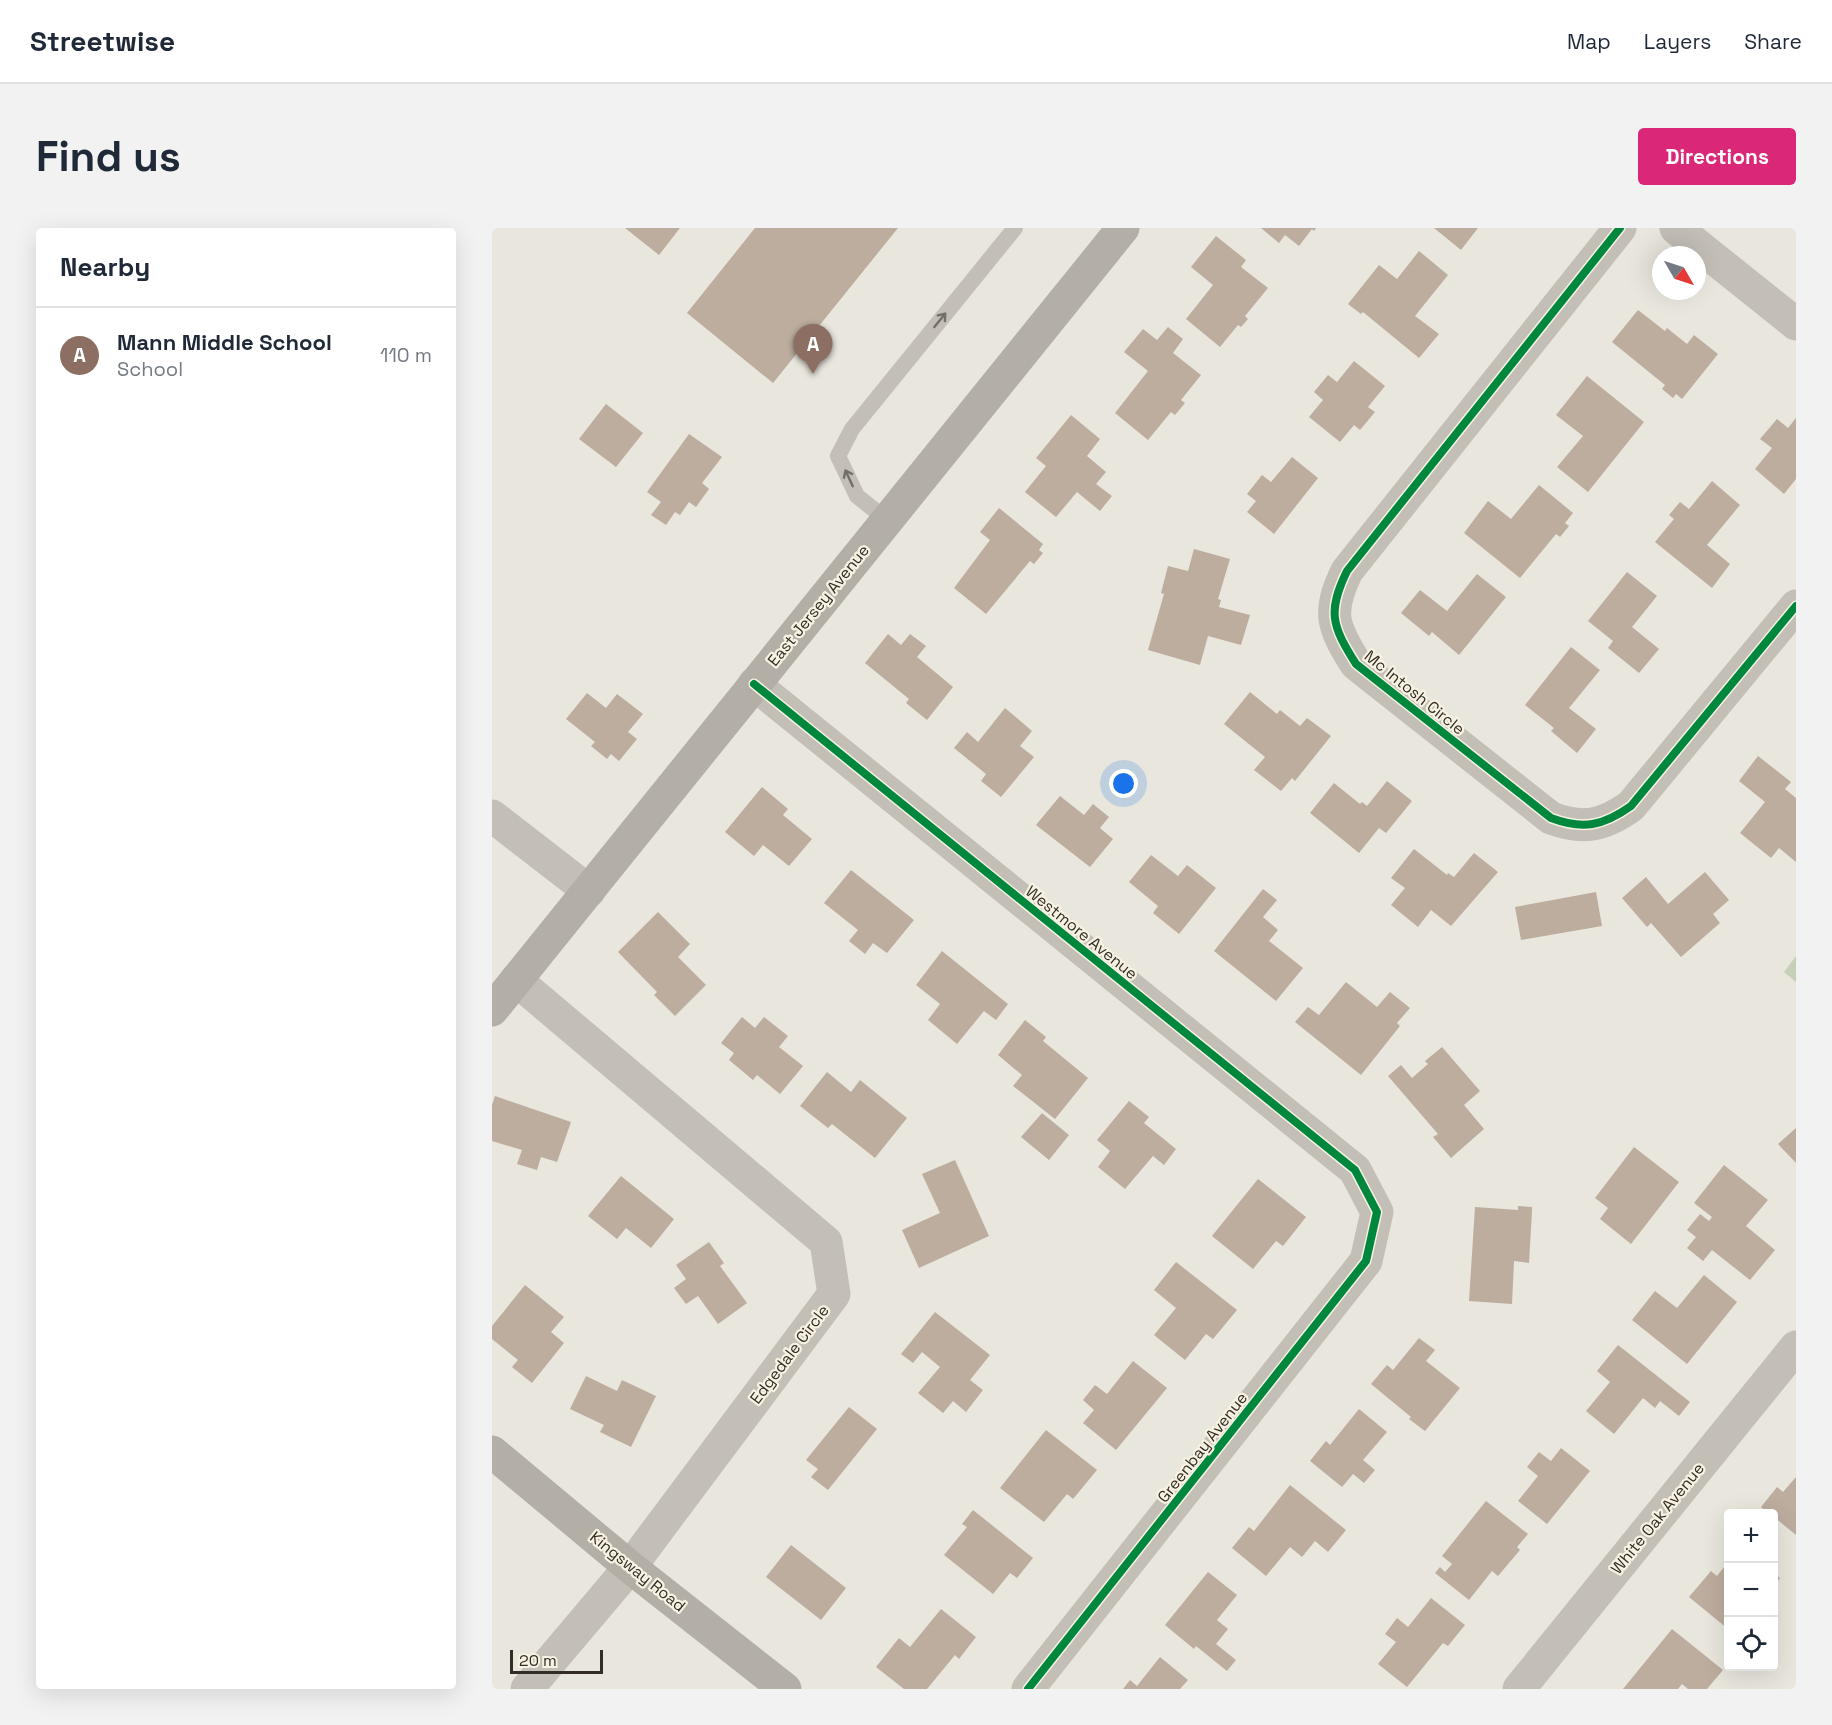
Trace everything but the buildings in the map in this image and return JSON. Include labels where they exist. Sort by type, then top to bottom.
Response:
[{"type":"street","name":"East Jersey Avenue","points":[[492,1010],[1124,228]]},
{"type":"street","name":"Mc Intosh Circle","points":[[1620,228],[1347,571],[1336,594],[1334,618],[1342,641],[1356,664],[1551,818],[1570,825],[1593,824],[1614,818],[1631,806],[1796,606]]},
{"type":"street","points":[[1676,228],[1796,324]]},
{"type":"street","name":"Westmore Avenue","points":[[754,684],[1355,1170],[1377,1212]]},
{"type":"street","points":[[492,816],[589,891]]},
{"type":"street","name":"Edgedale Circle","points":[[516,980],[826,1242],[834,1294],[630,1567],[527,1689]]},
{"type":"street","name":"Greenbay Avenue","points":[[1028,1689],[1366,1261],[1377,1212]]},
{"type":"street","name":"White Oak Avenue","points":[[1519,1689],[1796,1347]]},
{"type":"street","name":"Kingsway Road","points":[[492,1452],[630,1567],[785,1689]]},
{"type":"lane","points":[[887,520],[857,496],[838,456],[852,429],[1015,228]]},
{"type":"green space","points":[[1796,956],[1796,982],[1784,972]]},
{"type":"cycle path","points":[[1620,228],[1347,571],[1335,608],[1337,629],[1356,664],[1551,818],[1583,825],[1602,822],[1631,806],[1796,606]]},
{"type":"cycle path","points":[[754,684],[1355,1170],[1377,1212],[1366,1261],[1028,1689]]},
{"type":"place","name":"Mann Middle School","points":[[813,374]]}]
